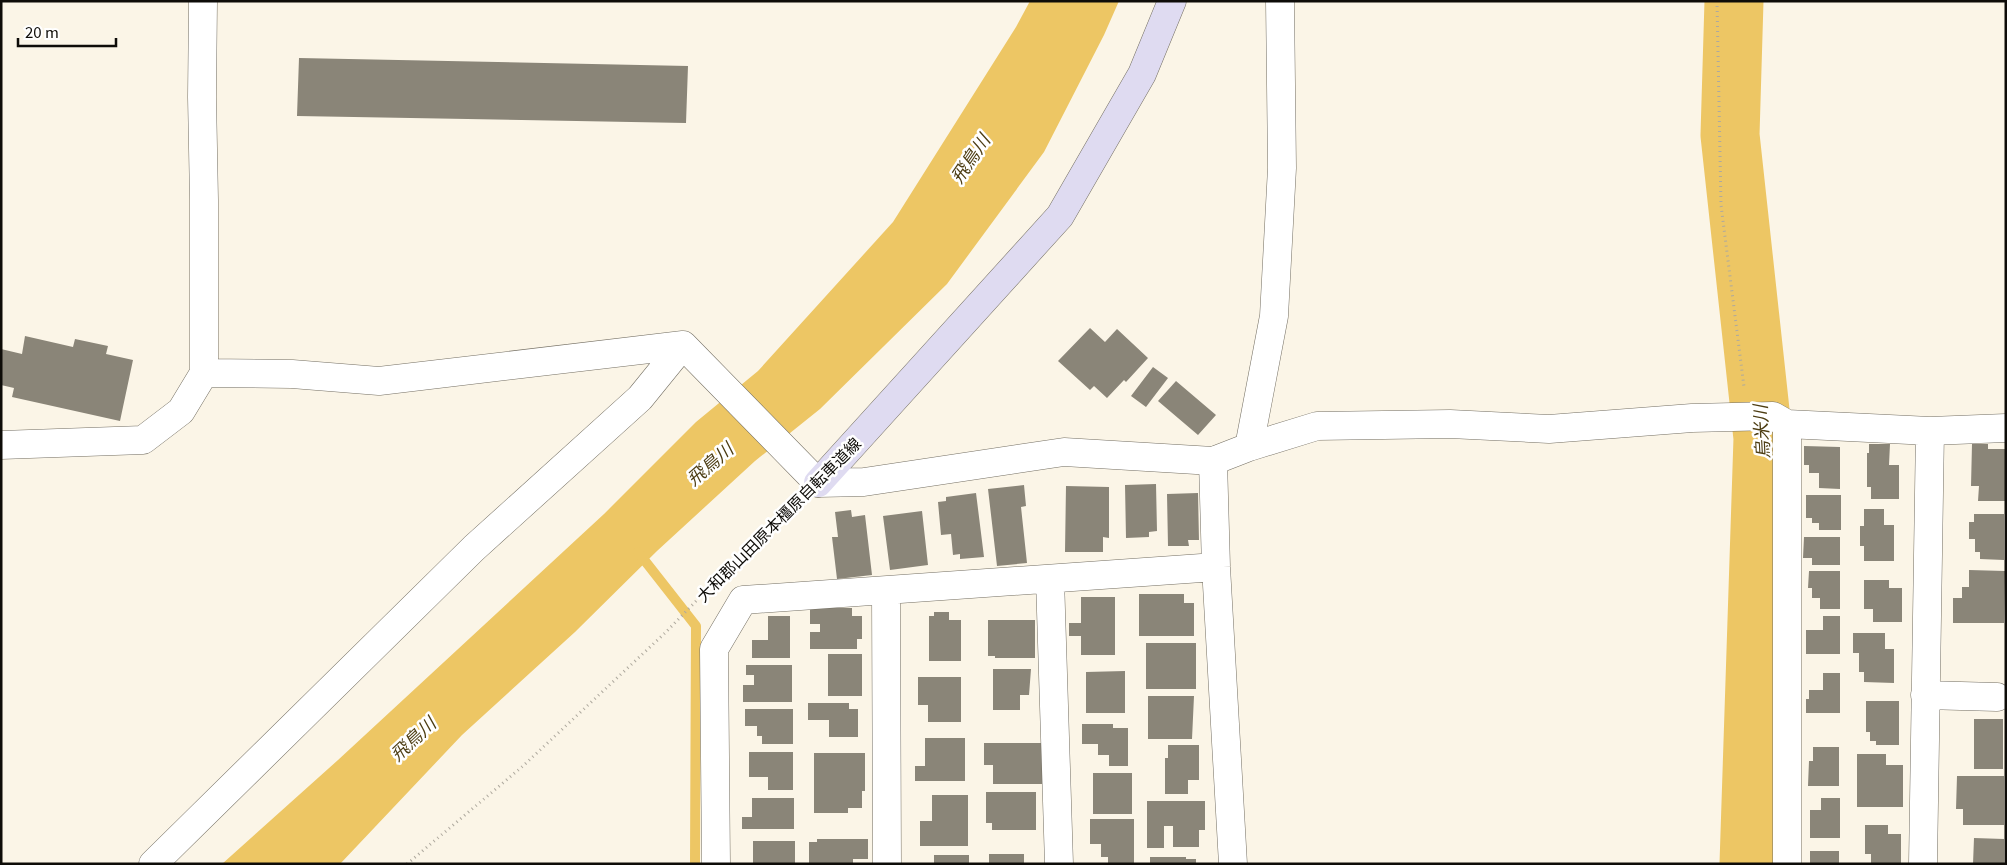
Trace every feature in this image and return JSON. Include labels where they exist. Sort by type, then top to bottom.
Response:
[{"type":"main road","name":"大和郡山田原本橿原自転車道線","points":[[813,479],[1060,216],[1142,74],[1172,1]]},
{"type":"street","points":[[1,445],[143,440],[181,411],[204,373],[203,1]]},
{"type":"street","points":[[1249,447],[1274,316],[1282,168],[1280,1]]},
{"type":"street","points":[[204,373],[292,374],[379,381],[689,350]]},
{"type":"street","points":[[689,350],[813,479],[864,482],[1064,452],[1213,461],[1249,447],[1318,426],[1450,424],[1549,429],[1692,418],[1766,419],[1930,431],[2006,428]]},
{"type":"street","points":[[153,864],[474,548],[640,398],[689,350]]},
{"type":"street","points":[[1766,419],[1787,864]]},
{"type":"street","points":[[1923,864],[1930,431]]},
{"type":"street","points":[[1213,461],[1216,567],[1233,864]]},
{"type":"street","points":[[716,864],[714,650],[743,600],[1216,567]]},
{"type":"street","points":[[1050,579],[1059,864]]},
{"type":"street","points":[[886,591],[887,864]]},
{"type":"street","points":[[1925,694],[1998,697]]},
{"type":"path","points":[[1717,1],[1721,204],[1766,419]]},
{"type":"path","name":"大和郡山田原本橿原自転車道線","points":[[407,864],[523,766],[665,633],[813,479]]},
{"type":"water","name":"飛鳥川","points":[[1030,1],[1119,1],[1104,35],[1044,152],[947,284],[820,409],[755,461],[657,551],[575,632],[462,735],[340,864],[222,864],[338,760],[604,514],[696,422],[758,371],[893,222],[1016,27]]},
{"type":"building","points":[[299,58],[688,66],[686,123],[297,116]]},
{"type":"building","points":[[1090,328],[1105,342],[1117,329],[1148,358],[1126,382],[1124,380],[1107,398],[1094,386],[1090,390],[1058,361]]},
{"type":"building","points":[[25,336],[73,347],[75,339],[108,346],[106,354],[133,360],[120,421],[12,397],[14,388],[1,385],[1,349],[22,354]]},
{"type":"building","points":[[1153,367],[1168,378],[1146,407],[1131,396]]},
{"type":"building","points":[[1176,381],[1216,415],[1198,435],[1158,401]]},
{"type":"building","points":[[1869,444],[1890,444],[1889,465],[1899,465],[1899,499],[1871,499],[1871,487],[1867,487],[1867,453],[1869,453]]},
{"type":"building","points":[[1972,444],[1988,444],[1988,449],[2005,449],[2005,501],[1978,501],[1979,486],[1971,486]]},
{"type":"building","points":[[1804,446],[1840,447],[1840,489],[1819,488],[1819,473],[1809,473],[1809,465],[1804,465]]},
{"type":"building","points":[[1156,484],[1157,531],[1149,532],[1149,537],[1126,538],[1125,485]]},
{"type":"building","points":[[1024,485],[1026,506],[1021,507],[1027,563],[997,566],[988,489]]},
{"type":"building","points":[[1066,486],[1109,487],[1109,538],[1103,537],[1103,552],[1065,552]]},
{"type":"building","points":[[976,493],[984,557],[960,559],[960,554],[953,555],[951,534],[941,535],[938,502],[946,501],[946,497]]},
{"type":"building","points":[[1198,493],[1199,540],[1188,540],[1189,546],[1168,546],[1167,494]]},
{"type":"building","points":[[1806,495],[1841,495],[1841,530],[1819,530],[1819,523],[1812,523],[1812,518],[1806,518]]},
{"type":"building","points":[[1864,509],[1884,509],[1884,525],[1894,525],[1894,561],[1864,561],[1864,546],[1860,546],[1860,526],[1864,526]]},
{"type":"building","points":[[851,510],[852,517],[865,515],[872,575],[837,579],[832,537],[838,537],[835,512]]},
{"type":"building","points":[[922,511],[928,565],[890,570],[883,516]]},
{"type":"building","points":[[1974,514],[2004,514],[2004,560],[1980,559],[1980,552],[1975,552],[1975,539],[1969,539],[1969,522],[1974,522]]},
{"type":"building","points":[[1804,537],[1840,537],[1840,565],[1812,565],[1812,558],[1803,558]]},
{"type":"building","points":[[1969,570],[2005,571],[2004,623],[1953,623],[1953,598],[1962,598],[1962,587],[1969,587]]},
{"type":"building","points":[[1809,571],[1840,571],[1840,609],[1820,609],[1820,598],[1812,598],[1812,588],[1808,588]]},
{"type":"building","points":[[1864,580],[1889,580],[1889,588],[1902,588],[1902,622],[1873,622],[1873,609],[1864,609]]},
{"type":"building","points":[[1139,594],[1184,594],[1184,603],[1194,603],[1194,636],[1139,636]]},
{"type":"building","points":[[1081,597],[1115,597],[1115,655],[1081,655],[1081,636],[1069,636],[1069,623],[1081,623]]},
{"type":"building","points":[[810,608],[852,608],[852,616],[862,616],[862,639],[857,639],[857,649],[810,649],[810,632],[820,632],[820,624],[810,624]]},
{"type":"building","points":[[934,612],[949,612],[949,620],[961,620],[961,661],[929,661],[929,616],[934,616]]},
{"type":"building","points":[[768,616],[790,616],[790,658],[752,658],[752,640],[768,640]]},
{"type":"building","points":[[1823,616],[1840,616],[1840,654],[1806,654],[1806,630],[1823,630]]},
{"type":"building","points":[[988,620],[1035,620],[1035,658],[995,658],[995,656],[988,656]]},
{"type":"building","points":[[1853,633],[1885,633],[1885,649],[1894,649],[1894,683],[1864,682],[1864,672],[1859,672],[1859,653],[1853,653]]},
{"type":"building","points":[[1146,643],[1196,643],[1196,689],[1146,689]]},
{"type":"building","points":[[828,654],[862,654],[862,696],[828,696]]},
{"type":"building","points":[[746,665],[792,665],[792,702],[743,702],[743,685],[754,685],[754,675],[746,675]]},
{"type":"building","points":[[993,669],[1031,669],[1029,695],[1020,695],[1020,710],[993,710]]},
{"type":"building","points":[[1125,671],[1125,713],[1086,713],[1086,672]]},
{"type":"building","points":[[1823,673],[1840,673],[1840,713],[1806,713],[1806,699],[1809,699],[1809,690],[1823,690]]},
{"type":"building","points":[[918,677],[961,677],[961,722],[928,722],[928,705],[918,705]]},
{"type":"building","points":[[1148,696],[1194,696],[1192,739],[1148,739]]},
{"type":"building","points":[[1866,701],[1899,701],[1899,745],[1876,745],[1876,741],[1870,741],[1870,732],[1866,732]]},
{"type":"building","points":[[808,703],[849,703],[849,709],[858,709],[858,737],[829,737],[829,720],[808,720]]},
{"type":"building","points":[[745,709],[793,709],[793,744],[762,744],[762,736],[757,736],[757,726],[745,726]]},
{"type":"building","points":[[1974,719],[2003,719],[2003,769],[1974,769]]},
{"type":"building","points":[[1082,724],[1113,724],[1113,728],[1128,728],[1128,766],[1109,766],[1109,755],[1098,755],[1098,744],[1082,744]]},
{"type":"building","points":[[925,738],[965,738],[965,781],[915,781],[915,766],[925,766]]},
{"type":"building","points":[[984,743],[1042,743],[1042,784],[993,784],[993,765],[984,765]]},
{"type":"building","points":[[1168,745],[1199,745],[1199,780],[1188,780],[1188,794],[1165,794],[1165,758],[1168,758]]},
{"type":"building","points":[[1813,747],[1839,747],[1839,786],[1808,786],[1809,761],[1813,761]]},
{"type":"building","points":[[749,752],[793,752],[793,790],[768,790],[768,777],[749,777]]},
{"type":"building","points":[[814,753],[865,753],[865,791],[862,791],[862,808],[848,808],[848,813],[814,813]]},
{"type":"building","points":[[1857,754],[1886,754],[1886,765],[1903,765],[1903,807],[1857,807]]},
{"type":"building","points":[[1093,773],[1132,773],[1132,814],[1093,814]]},
{"type":"building","points":[[1957,776],[2004,776],[2004,825],[1963,825],[1963,809],[1956,809]]},
{"type":"building","points":[[986,792],[1036,792],[1036,830],[992,830],[992,823],[986,823]]},
{"type":"building","points":[[932,795],[968,795],[968,846],[920,846],[920,821],[932,821]]},
{"type":"building","points":[[752,798],[794,798],[794,829],[742,829],[742,817],[752,817]]},
{"type":"building","points":[[1821,798],[1840,798],[1840,838],[1810,838],[1810,810],[1821,810]]},
{"type":"building","points":[[1147,801],[1205,801],[1205,830],[1199,830],[1199,847],[1173,847],[1173,826],[1164,826],[1164,848],[1147,848]]},
{"type":"building","points":[[1090,819],[1134,819],[1134,864],[1108,864],[1108,857],[1101,857],[1101,844],[1090,844]]},
{"type":"building","points":[[1865,825],[1888,825],[1888,834],[1901,834],[1901,864],[1871,864],[1871,854],[1865,854]]},
{"type":"building","points":[[1974,838],[2004,839],[2004,864],[1973,864]]},
{"type":"building","points":[[817,839],[868,839],[868,859],[853,859],[853,864],[809,864],[809,842],[817,842]]},
{"type":"building","points":[[753,841],[795,841],[795,864],[753,864]]},
{"type":"building","points":[[1810,851],[1839,851],[1839,864],[1810,864]]},
{"type":"building","points":[[989,854],[1024,854],[1024,864],[989,864]]},
{"type":"building","points":[[934,855],[969,855],[969,864],[934,864]]},
{"type":"building","points":[[1150,857],[1186,857],[1186,859],[1196,859],[1196,864],[1150,864]]},
{"type":"waterway","name":"烏米川","points":[[1734,1],[1730,135],[1763,438],[1749,864]]},
{"type":"waterway","points":[[638,552],[696,626],[695,864]]}]
